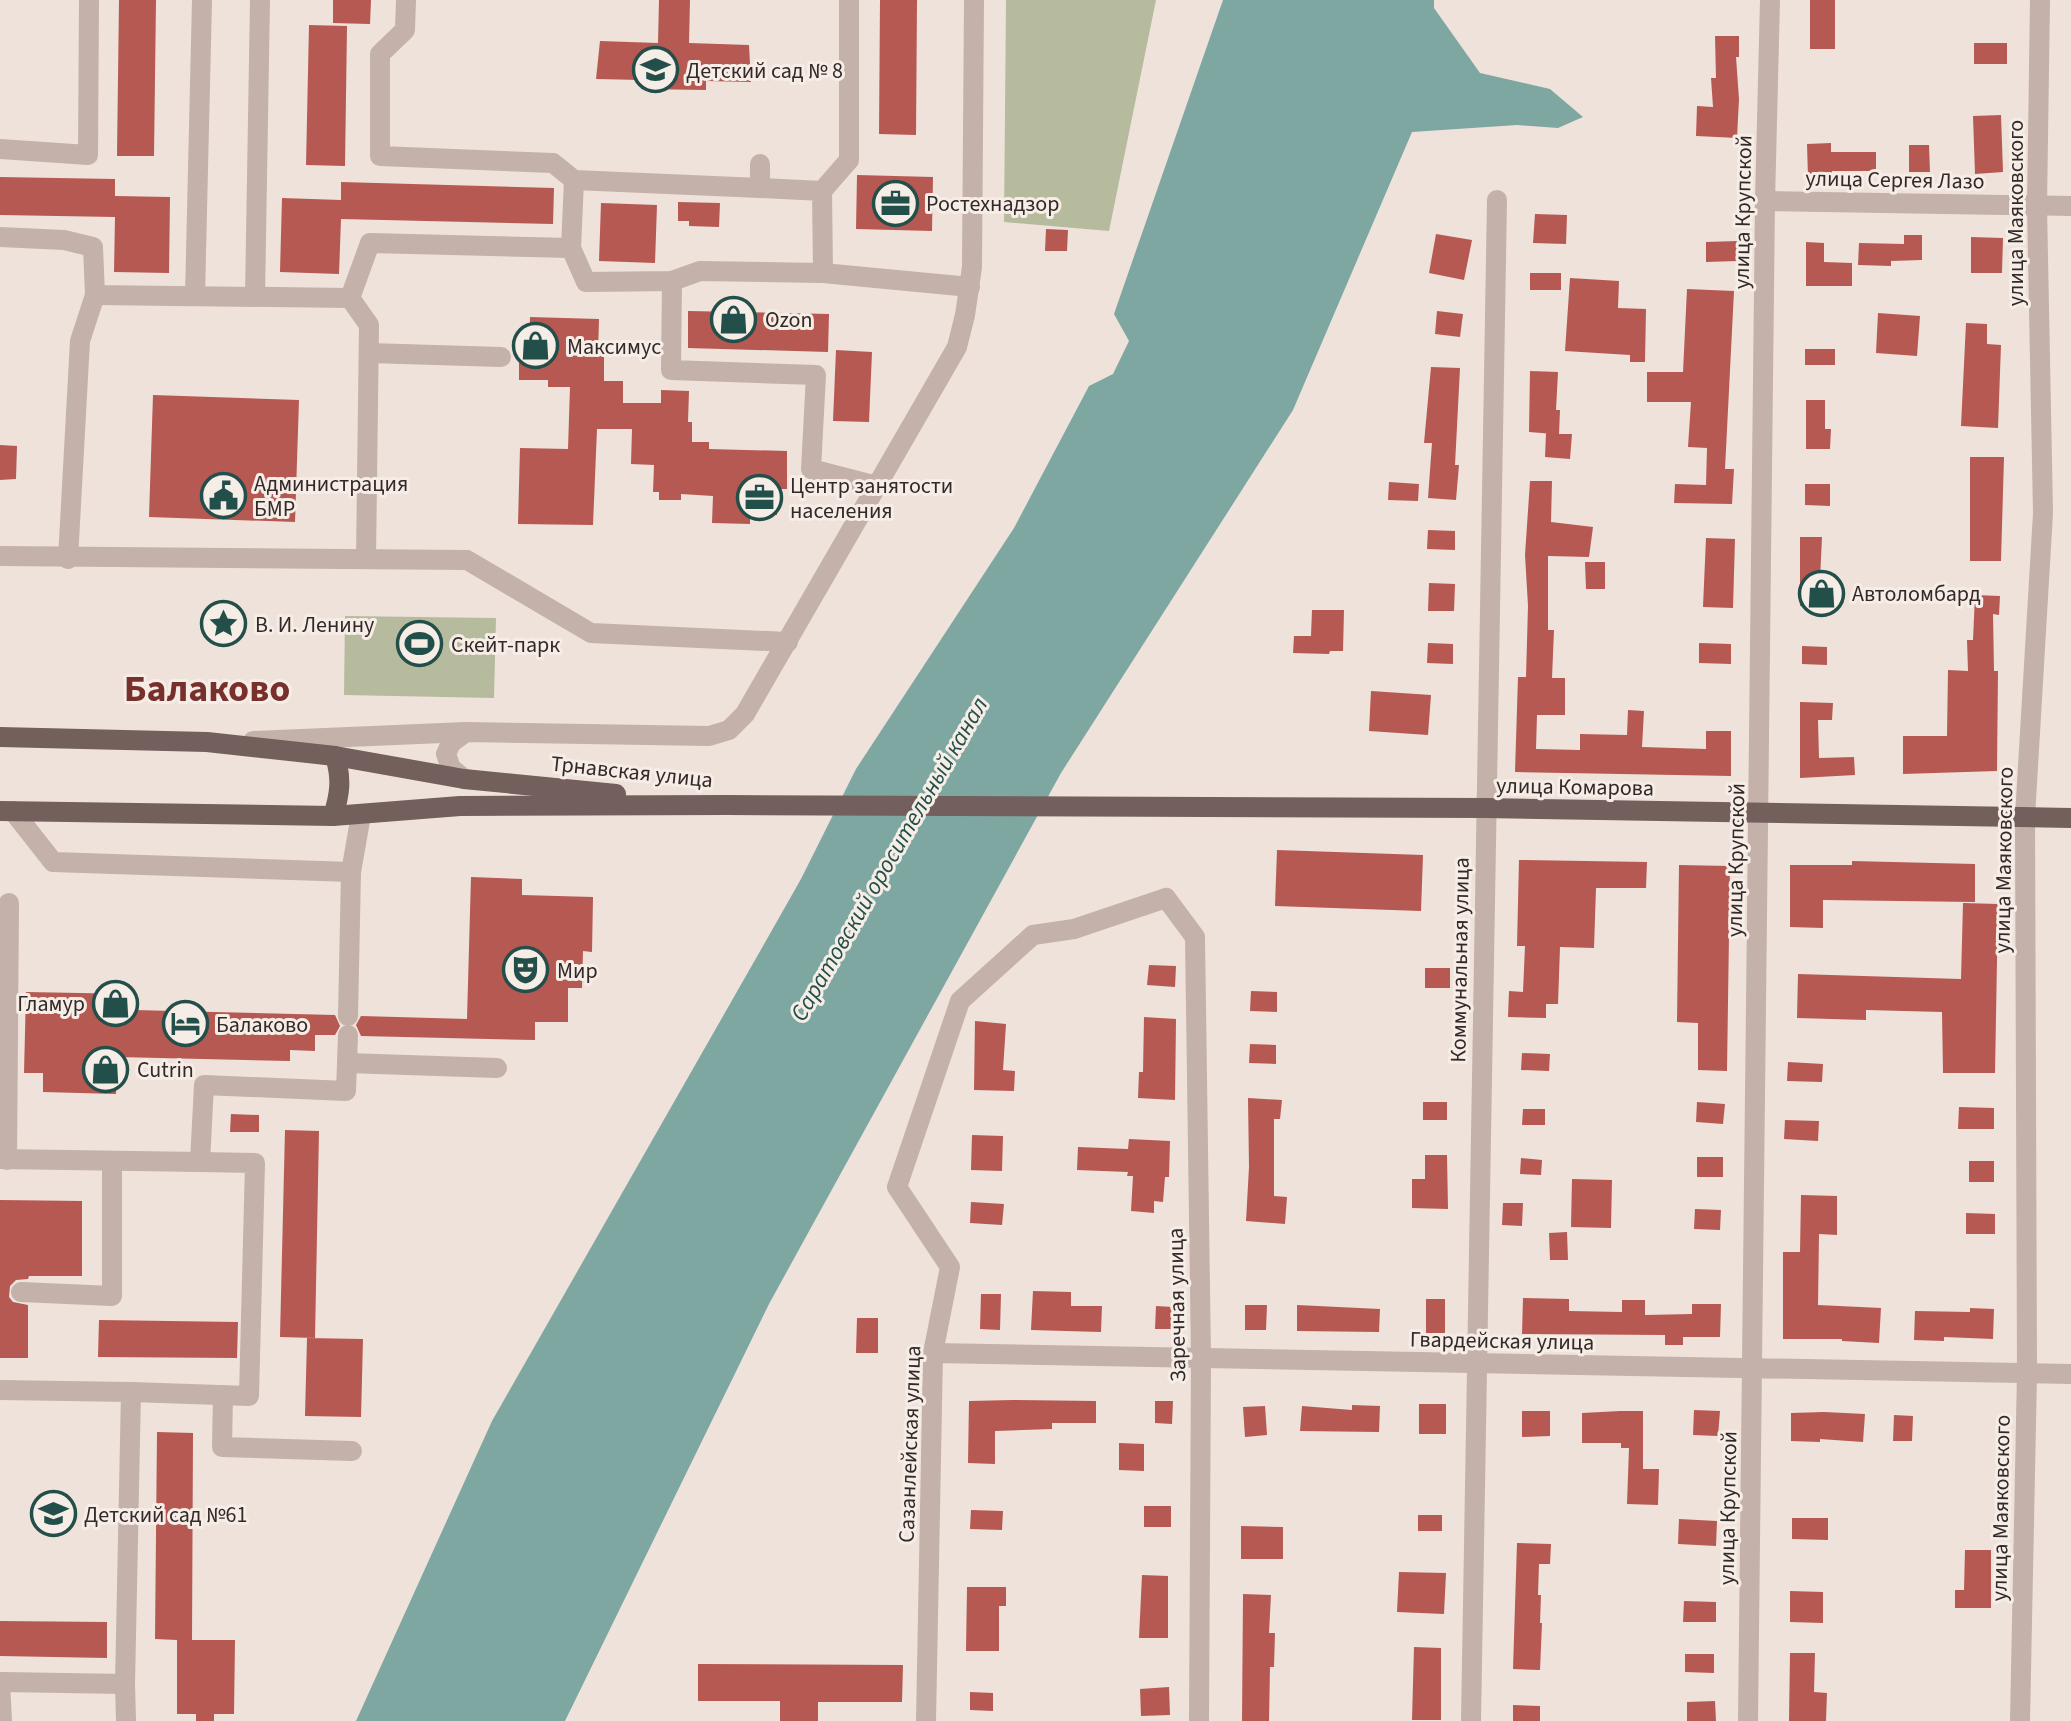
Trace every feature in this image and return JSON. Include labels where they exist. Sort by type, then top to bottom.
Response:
[{"type":"main road","name":"Трнавская улица","points":[[0,737],[207,742],[335,756],[464,779],[727,805]]},
{"type":"main road","points":[[333,816],[340,796],[341,776],[335,756]]},
{"type":"main road","name":"улица Комарова","points":[[727,805],[1485,808],[2071,818]]},
{"type":"main road","name":"Трнавская улица","points":[[6,811],[333,816],[460,806],[727,805]]},
{"type":"street","points":[[0,149],[88,155],[89,0]]},
{"type":"street","points":[[195,296],[202,0]]},
{"type":"street","points":[[255,297],[260,0]]},
{"type":"street","points":[[406,0],[405,30],[380,54],[380,156],[553,163],[574,180],[822,191]]},
{"type":"street","points":[[823,273],[822,191],[849,160],[849,0]]},
{"type":"street","points":[[207,742],[466,732],[709,736],[729,730],[745,714],[788,642],[957,347],[970,287],[974,0]]},
{"type":"street","name":"улица Крупской","points":[[1748,1721],[1765,201],[1770,0]]},
{"type":"street","name":"улица Маяковского","points":[[2020,1721],[2027,1373],[2025,817],[2043,513],[2037,206],[2040,0]]},
{"type":"street","points":[[760,164],[760,188]]},
{"type":"street","points":[[574,180],[571,248],[586,282],[672,281],[700,271],[823,273],[970,287]]},
{"type":"street","name":"Коммунальная улица","points":[[1471,1721],[1497,200]]},
{"type":"street","name":"улица Сергея Лазо","points":[[1765,201],[2071,206]]},
{"type":"street","points":[[0,237],[64,240],[93,247],[95,295],[80,341],[68,559]]},
{"type":"street","points":[[350,298],[370,243],[571,248]]},
{"type":"street","points":[[672,281],[671,370],[816,375],[811,469],[877,486]]},
{"type":"street","points":[[95,295],[350,298]]},
{"type":"street","points":[[350,298],[369,325],[366,559]]},
{"type":"street","points":[[369,353],[501,357]]},
{"type":"street","points":[[0,556],[68,559],[467,560],[591,633],[788,642]]},
{"type":"street","points":[[464,779],[451,768],[446,754],[451,743],[466,732]]},
{"type":"street","points":[[6,811],[53,862],[351,872]]},
{"type":"street","points":[[200,1162],[204,1085],[346,1091],[351,872],[361,815]]},
{"type":"street","name":"Сазанлейская улица","points":[[926,1721],[933,1353],[950,1267],[897,1187],[960,1001],[1033,935],[1074,929],[1166,898]]},
{"type":"street","name":"Заречная улица","points":[[1166,898],[1195,937],[1201,1359],[1199,1721]]},
{"type":"street","points":[[0,1390],[249,1396],[255,1163],[3,1160],[9,903]]},
{"type":"street","points":[[347,1063],[497,1068]]},
{"type":"street","points":[[21,1292],[112,1296],[112,1161]]},
{"type":"street","name":"Гвардейская улица","points":[[933,1353],[2071,1374]]},
{"type":"street","points":[[126,1721],[131,1392]]},
{"type":"street","points":[[223,1395],[222,1447],[352,1451]]},
{"type":"street","points":[[2,1721],[1,1682],[125,1684]]},
{"type":"green space","points":[[1006,0],[1156,0],[1109,231],[1004,222]]},
{"type":"green space","name":"Скейт-парк","points":[[345,616],[496,618],[494,698],[344,695]]},
{"type":"water","name":"Саратовский оросительный канал","points":[[1223,0],[1434,0],[1434,8],[1480,73],[1550,89],[1583,117],[1558,128],[1517,125],[1412,132],[1293,410],[1061,773],[769,1304],[565,1721],[356,1721],[492,1421],[801,879],[856,769],[1014,528],[1089,386],[1113,374],[1129,341],[1114,314]]},
{"type":"building","points":[[119,0],[156,0],[154,156],[117,156]]},
{"type":"building","points":[[333,0],[371,0],[370,24],[333,23]]},
{"type":"building","points":[[659,0],[690,0],[689,43],[749,45],[751,82],[706,81],[706,90],[641,89],[641,80],[596,79],[600,41],[658,43]]},
{"type":"building","points":[[880,0],[917,0],[916,135],[879,134]]},
{"type":"building","points":[[1810,0],[1835,0],[1835,49],[1810,49]]},
{"type":"building","points":[[309,25],[347,26],[345,166],[306,165]]},
{"type":"building","points":[[1715,36],[1739,36],[1739,57],[1736,57],[1739,99],[1737,138],[1696,136],[1697,106],[1713,107],[1711,78],[1716,78]]},
{"type":"building","points":[[1974,43],[2007,43],[2007,64],[1974,64]]},
{"type":"building","points":[[2001,115],[2003,172],[1975,174],[1973,116]]},
{"type":"building","points":[[1831,143],[1831,152],[1876,152],[1876,171],[1832,171],[1832,177],[1808,177],[1807,144]]},
{"type":"building","points":[[1909,145],[1929,145],[1930,172],[1909,172]]},
{"type":"building","name":"Ростехнадзор","points":[[857,175],[933,177],[932,231],[856,229]]},
{"type":"building","points":[[0,177],[115,179],[115,196],[170,197],[169,273],[114,272],[115,217],[0,215]]},
{"type":"building","points":[[341,182],[554,188],[553,224],[341,219],[339,274],[280,272],[282,198],[341,200]]},
{"type":"building","points":[[678,202],[720,203],[719,227],[689,226],[689,221],[678,221]]},
{"type":"building","points":[[601,203],[657,205],[655,263],[599,261]]},
{"type":"building","points":[[1535,214],[1567,215],[1566,244],[1533,243]]},
{"type":"building","points":[[1046,229],[1068,230],[1067,251],[1045,251]]},
{"type":"building","points":[[1436,234],[1472,240],[1464,280],[1429,273]]},
{"type":"building","points":[[1904,235],[1922,235],[1922,260],[1891,261],[1891,266],[1858,265],[1859,243],[1904,244]]},
{"type":"building","points":[[1971,237],[2003,238],[2002,273],[1971,273]]},
{"type":"building","points":[[1737,241],[1737,261],[1706,262],[1706,242]]},
{"type":"building","points":[[1806,242],[1824,243],[1824,262],[1852,263],[1852,286],[1806,286]]},
{"type":"building","points":[[1530,273],[1561,273],[1561,290],[1530,290]]},
{"type":"building","points":[[1570,278],[1619,281],[1618,308],[1646,309],[1645,362],[1630,362],[1630,355],[1565,351]]},
{"type":"building","points":[[1687,289],[1734,291],[1725,469],[1734,469],[1732,504],[1674,503],[1675,484],[1706,485],[1707,448],[1688,447],[1691,402],[1647,402],[1647,372],[1683,372]]},
{"type":"building","points":[[688,311],[829,314],[828,352],[688,348]]},
{"type":"building","points":[[1437,311],[1463,314],[1460,337],[1435,334]]},
{"type":"building","points":[[1878,313],[1920,316],[1917,356],[1876,353]]},
{"type":"building","points":[[530,317],[599,319],[598,354],[604,354],[604,381],[623,381],[623,403],[661,403],[661,390],[689,391],[688,422],[692,422],[692,442],[709,442],[709,449],[787,451],[787,489],[778,489],[777,515],[750,514],[750,524],[712,523],[713,496],[681,494],[681,500],[659,500],[659,492],[653,492],[654,465],[631,464],[632,429],[597,429],[593,525],[518,524],[520,448],[568,449],[570,387],[548,387],[548,380],[519,380],[519,363],[529,363]]},
{"type":"building","points":[[1966,323],[1987,324],[1987,344],[2001,345],[1998,428],[1961,426]]},
{"type":"building","points":[[1805,349],[1835,349],[1835,365],[1805,365]]},
{"type":"building","points":[[836,350],[872,352],[869,422],[833,421]]},
{"type":"building","points":[[1431,367],[1460,368],[1456,500],[1428,498],[1432,443],[1424,443]]},
{"type":"building","points":[[1530,371],[1558,372],[1556,410],[1560,410],[1559,434],[1572,434],[1570,459],[1545,457],[1546,433],[1529,432]]},
{"type":"building","points":[[153,395],[299,400],[295,522],[149,517]]},
{"type":"building","points":[[1806,400],[1825,400],[1825,429],[1831,429],[1830,449],[1806,449]]},
{"type":"building","points":[[0,445],[17,446],[16,479],[0,480]]},
{"type":"building","points":[[1970,457],[2004,457],[2001,561],[1970,561]]},
{"type":"building","points":[[1530,481],[1552,481],[1551,522],[1593,527],[1589,557],[1548,556],[1548,630],[1554,630],[1552,678],[1565,678],[1565,715],[1537,715],[1536,749],[1580,750],[1580,734],[1627,735],[1628,710],[1644,711],[1642,747],[1706,749],[1706,731],[1731,731],[1731,776],[1515,772],[1518,677],[1526,677],[1528,606],[1525,555]]},
{"type":"building","points":[[1389,482],[1419,484],[1418,501],[1388,500]]},
{"type":"building","points":[[1805,484],[1830,484],[1830,506],[1805,505]]},
{"type":"building","points":[[1428,530],[1455,531],[1455,550],[1427,549]]},
{"type":"building","points":[[1800,537],[1822,537],[1820,580],[1841,581],[1841,607],[1800,606]]},
{"type":"building","points":[[1706,538],[1735,539],[1733,608],[1703,607]]},
{"type":"building","points":[[1585,562],[1605,562],[1605,589],[1586,589]]},
{"type":"building","points":[[1429,583],[1455,584],[1454,611],[1428,611]]},
{"type":"building","points":[[1975,595],[2000,596],[1999,615],[1993,614],[1994,671],[1998,671],[1997,771],[1903,774],[1903,736],[1947,736],[1948,670],[1968,671],[1967,640],[1973,640]]},
{"type":"building","points":[[1312,610],[1344,610],[1343,651],[1330,651],[1329,654],[1293,653],[1294,636],[1311,636]]},
{"type":"building","points":[[1428,643],[1453,644],[1453,664],[1427,663]]},
{"type":"building","points":[[1699,643],[1731,644],[1731,664],[1699,663]]},
{"type":"building","points":[[1802,646],[1827,647],[1827,665],[1802,664]]},
{"type":"building","points":[[1371,691],[1431,695],[1428,735],[1369,731]]},
{"type":"building","points":[[1800,702],[1833,703],[1832,720],[1818,720],[1819,758],[1854,757],[1855,775],[1800,778]]},
{"type":"building","points":[[1277,850],[1423,855],[1421,911],[1275,906]]},
{"type":"building","points":[[1519,860],[1647,862],[1646,888],[1596,888],[1594,948],[1560,947],[1558,1004],[1546,1004],[1546,1018],[1508,1017],[1509,991],[1523,992],[1525,946],[1517,946]]},
{"type":"building","points":[[1852,861],[1975,864],[1975,902],[1823,900],[1823,928],[1790,927],[1790,865],[1852,865]]},
{"type":"building","points":[[1679,865],[1730,866],[1727,1071],[1698,1070],[1698,1023],[1677,1022]]},
{"type":"building","name":"Мир","points":[[471,877],[522,879],[522,895],[593,897],[592,952],[583,951],[582,988],[568,988],[568,1022],[535,1022],[535,1040],[361,1036],[356,1025],[361,1016],[467,1019]]},
{"type":"building","points":[[1963,903],[1998,904],[1995,1073],[1943,1073],[1942,1012],[1866,1010],[1866,1020],[1797,1018],[1798,974],[1961,979]]},
{"type":"building","points":[[1149,965],[1176,966],[1175,987],[1147,985]]},
{"type":"building","points":[[1425,968],[1450,968],[1450,988],[1425,988]]},
{"type":"building","points":[[1251,991],[1277,992],[1277,1012],[1250,1011]]},
{"type":"building","points":[[26,992],[134,994],[134,1010],[335,1015],[340,1026],[335,1035],[315,1035],[315,1051],[290,1050],[290,1061],[117,1057],[116,1094],[43,1092],[43,1073],[24,1073]]},
{"type":"building","points":[[1144,1017],[1176,1019],[1175,1100],[1138,1098],[1139,1072],[1143,1072]]},
{"type":"building","points":[[975,1021],[1006,1024],[1003,1070],[1015,1071],[1014,1091],[974,1090]]},
{"type":"building","points":[[1250,1044],[1276,1045],[1276,1064],[1249,1063]]},
{"type":"building","points":[[1522,1053],[1550,1054],[1549,1071],[1521,1070]]},
{"type":"building","points":[[1788,1062],[1823,1064],[1822,1082],[1787,1081]]},
{"type":"building","points":[[1248,1098],[1282,1100],[1280,1119],[1274,1119],[1274,1196],[1287,1197],[1285,1224],[1246,1221]]},
{"type":"building","points":[[1423,1102],[1447,1102],[1447,1120],[1423,1120]]},
{"type":"building","points":[[1697,1102],[1725,1104],[1723,1124],[1696,1122]]},
{"type":"building","points":[[1959,1107],[1994,1108],[1994,1129],[1958,1129]]},
{"type":"building","points":[[1523,1109],[1545,1109],[1545,1125],[1522,1125]]},
{"type":"building","points":[[231,1114],[259,1115],[259,1132],[230,1132]]},
{"type":"building","points":[[1785,1120],[1819,1121],[1818,1141],[1784,1139]]},
{"type":"building","points":[[285,1130],[319,1131],[315,1338],[280,1337]]},
{"type":"building","points":[[972,1135],[1003,1136],[1002,1171],[971,1170]]},
{"type":"building","points":[[1129,1139],[1170,1141],[1169,1177],[1165,1177],[1163,1202],[1154,1201],[1154,1213],[1131,1211],[1133,1176],[1127,1176],[1128,1172],[1077,1170],[1078,1147],[1128,1149]]},
{"type":"building","points":[[1425,1155],[1447,1155],[1448,1209],[1412,1208],[1412,1179],[1425,1179]]},
{"type":"building","points":[[1697,1157],[1723,1157],[1723,1177],[1697,1177]]},
{"type":"building","points":[[1521,1158],[1542,1160],[1541,1175],[1520,1174]]},
{"type":"building","points":[[1969,1161],[1994,1161],[1994,1182],[1969,1182]]},
{"type":"building","points":[[1572,1179],[1612,1180],[1611,1228],[1571,1227]]},
{"type":"building","points":[[1801,1195],[1837,1196],[1837,1235],[1819,1234],[1818,1305],[1881,1308],[1879,1343],[1842,1339],[1783,1339],[1783,1252],[1800,1252]]},
{"type":"building","points":[[0,1200],[82,1201],[82,1276],[29,1276],[28,1279],[16,1280],[10,1286],[9,1297],[13,1302],[28,1305],[28,1358],[0,1358]]},
{"type":"building","points":[[971,1202],[1004,1204],[1002,1225],[970,1223]]},
{"type":"building","points":[[1503,1203],[1523,1203],[1522,1226],[1502,1225]]},
{"type":"building","points":[[1695,1209],[1721,1210],[1720,1230],[1694,1229]]},
{"type":"building","points":[[1966,1213],[1995,1214],[1995,1234],[1966,1234]]},
{"type":"building","points":[[1567,1232],[1568,1260],[1550,1260],[1549,1233]]},
{"type":"building","points":[[1033,1291],[1071,1292],[1071,1306],[1102,1306],[1101,1332],[1031,1330]]},
{"type":"building","points":[[981,1294],[1001,1294],[1000,1330],[980,1329]]},
{"type":"building","points":[[1523,1298],[1569,1299],[1569,1311],[1622,1312],[1622,1300],[1645,1300],[1645,1315],[1692,1314],[1692,1304],[1721,1304],[1720,1337],[1683,1337],[1683,1345],[1665,1345],[1665,1335],[1522,1334]]},
{"type":"building","points":[[1426,1299],[1445,1299],[1445,1333],[1426,1333]]},
{"type":"building","points":[[1245,1305],[1267,1305],[1266,1330],[1245,1330]]},
{"type":"building","points":[[1297,1305],[1380,1309],[1379,1332],[1297,1331]]},
{"type":"building","points":[[1156,1306],[1173,1307],[1173,1329],[1155,1329]]},
{"type":"building","points":[[1970,1308],[1994,1309],[1993,1339],[1944,1337],[1944,1341],[1914,1340],[1915,1311],[1970,1312]]},
{"type":"building","points":[[857,1318],[878,1318],[878,1353],[856,1353]]},
{"type":"building","points":[[99,1320],[238,1322],[237,1358],[98,1357]]},
{"type":"building","points":[[307,1338],[363,1339],[361,1417],[305,1416]]},
{"type":"building","points":[[969,1401],[1096,1401],[1096,1423],[1052,1423],[1052,1429],[995,1431],[995,1464],[968,1463]]},
{"type":"building","points":[[1155,1401],[1173,1401],[1172,1424],[1155,1423]]},
{"type":"building","points":[[1419,1404],[1446,1404],[1446,1434],[1419,1434]]},
{"type":"building","points":[[1352,1405],[1380,1406],[1379,1432],[1300,1431],[1302,1406],[1352,1410]]},
{"type":"building","points":[[1265,1406],[1267,1435],[1245,1437],[1243,1407]]},
{"type":"building","points":[[1694,1410],[1720,1411],[1718,1436],[1693,1435]]},
{"type":"building","points":[[1522,1411],[1550,1411],[1550,1436],[1522,1437]]},
{"type":"building","points":[[1643,1411],[1643,1469],[1659,1469],[1658,1505],[1627,1504],[1629,1448],[1621,1448],[1621,1443],[1582,1443],[1582,1413]]},
{"type":"building","points":[[1791,1413],[1865,1414],[1863,1442],[1820,1439],[1820,1442],[1791,1441]]},
{"type":"building","points":[[1894,1415],[1913,1416],[1912,1441],[1893,1441]]},
{"type":"building","points":[[157,1432],[193,1433],[192,1640],[235,1640],[234,1714],[214,1714],[214,1721],[196,1721],[196,1714],[177,1714],[177,1640],[155,1639]]},
{"type":"building","points":[[1119,1443],[1144,1444],[1144,1471],[1119,1470]]},
{"type":"building","points":[[1144,1506],[1171,1506],[1171,1527],[1144,1527]]},
{"type":"building","points":[[971,1510],[1003,1511],[1002,1530],[970,1529]]},
{"type":"building","points":[[1418,1515],[1442,1515],[1442,1531],[1418,1531]]},
{"type":"building","points":[[1792,1518],[1828,1518],[1828,1540],[1792,1539]]},
{"type":"building","points":[[1679,1519],[1717,1521],[1716,1546],[1678,1544]]},
{"type":"building","points":[[1241,1526],[1283,1527],[1283,1559],[1241,1559]]},
{"type":"building","points":[[1517,1543],[1551,1544],[1550,1564],[1539,1564],[1538,1595],[1541,1595],[1542,1623],[1540,1670],[1513,1669]]},
{"type":"building","points":[[1965,1550],[1991,1550],[1991,1608],[1955,1608],[1955,1590],[1964,1590]]},
{"type":"building","points":[[1399,1572],[1446,1573],[1444,1614],[1397,1612]]},
{"type":"building","points":[[1142,1575],[1168,1576],[1168,1638],[1139,1638]]},
{"type":"building","points":[[967,1587],[1006,1587],[1006,1606],[999,1606],[999,1651],[966,1651]]},
{"type":"building","points":[[1790,1591],[1823,1592],[1823,1623],[1790,1622]]},
{"type":"building","points":[[1243,1594],[1271,1595],[1269,1633],[1275,1633],[1274,1667],[1270,1667],[1269,1721],[1242,1721]]},
{"type":"building","points":[[1684,1601],[1716,1602],[1716,1622],[1683,1622]]},
{"type":"building","points":[[0,1621],[107,1622],[107,1658],[0,1656]]},
{"type":"building","points":[[1414,1647],[1441,1648],[1441,1720],[1412,1720]]},
{"type":"building","points":[[1790,1653],[1815,1653],[1814,1692],[1827,1693],[1826,1721],[1789,1721]]},
{"type":"building","points":[[1685,1654],[1714,1654],[1714,1673],[1685,1672]]},
{"type":"building","points":[[698,1664],[903,1665],[902,1702],[818,1702],[818,1721],[780,1721],[780,1701],[698,1701]]},
{"type":"building","points":[[1169,1687],[1170,1715],[1141,1716],[1140,1689]]},
{"type":"building","points":[[970,1692],[993,1693],[993,1711],[970,1710]]},
{"type":"building","points":[[1715,1701],[1716,1721],[1687,1721],[1687,1702]]},
{"type":"building","points":[[1513,1705],[1540,1706],[1540,1721],[1513,1721]]},
{"type":"place","name":"Детский сад № 8","points":[[655,70]]},
{"type":"place","name":"Ростехнадзор","points":[[895,203]]},
{"type":"place","name":"Ozon","points":[[734,319]]},
{"type":"place","name":"Максимус","points":[[536,346]]},
{"type":"place","name":"Администрация БМР","points":[[223,496]]},
{"type":"place","name":"Центр занятости населения","points":[[759,498]]},
{"type":"place","name":"Автоломбард","points":[[1821,593]]},
{"type":"place","name":"В. И. Ленину","points":[[224,624]]},
{"type":"place","name":"Скейт-парк","points":[[420,644]]},
{"type":"place","name":"Мир","points":[[526,970]]},
{"type":"place","name":"Гламур","points":[[116,1003]]},
{"type":"place","name":"Балаково","points":[[185,1024]]},
{"type":"place","name":"Cutrin","points":[[106,1069]]},
{"type":"place","name":"Детский сад №61","points":[[53,1514]]},
{"type":"district","name":"Балаково","points":[[207,688]]}]
